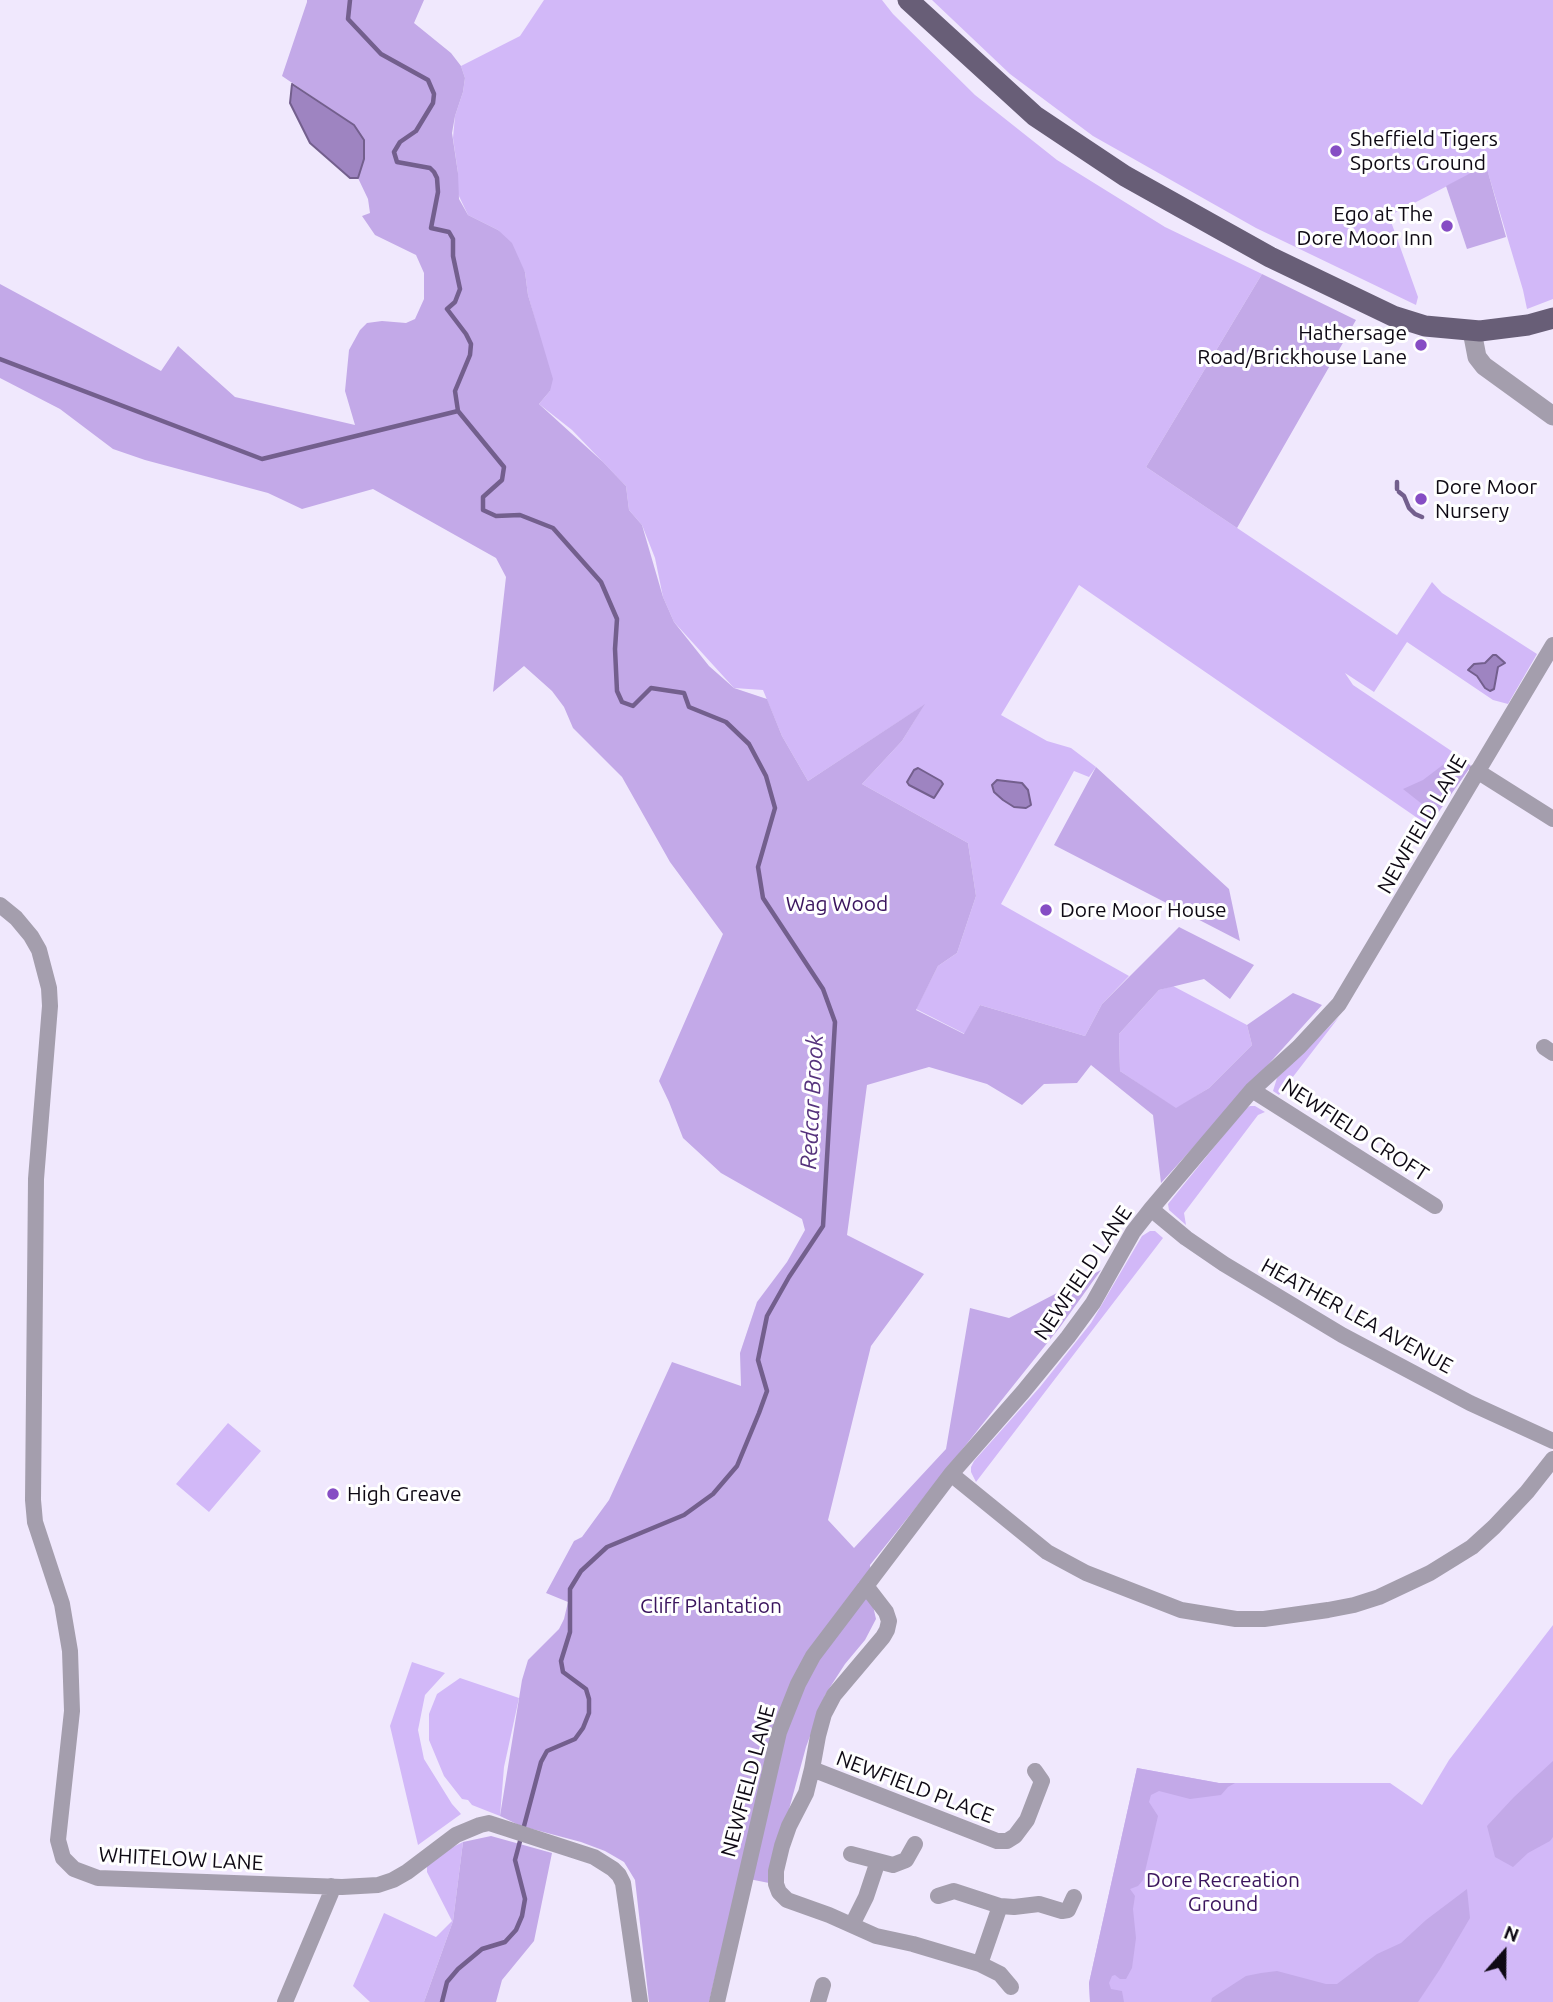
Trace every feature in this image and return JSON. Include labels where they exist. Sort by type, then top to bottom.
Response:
[{"type":"main road","points":[[908,0],[1035,116],[1125,176],[1270,257],[1392,316],[1425,326],[1472,331],[1528,325],[1553,318]]},
{"type":"street","points":[[1472,331],[1477,357],[1484,366],[1553,416]]},
{"type":"street","name":"NEWFIELD LANE","points":[[717,2002],[779,1732],[797,1684],[813,1656],[951,1474],[1068,1337],[1093,1303],[1133,1233],[1151,1209],[1252,1090],[1299,1047],[1339,1004],[1553,645]]},
{"type":"street","points":[[1477,771],[1553,819]]},
{"type":"street","name":"WHITELOW LANE","points":[[0,905],[16,918],[31,936],[49,988],[50,1006],[36,1179],[33,1500],[35,1522],[62,1605],[72,1679],[72,1711],[58,1844],[63,1858],[81,1873],[98,1878],[331,1886],[378,1885],[393,1880],[456,1835],[489,1823],[594,1857],[613,1869],[623,1883],[640,2002]]},
{"type":"street","name":"NEWFIELD CROFT","points":[[1252,1090],[1435,1206]]},
{"type":"street","name":"HEATHER LEA AVENUE","points":[[1151,1209],[1224,1265],[1342,1335],[1470,1403],[1553,1441]]},
{"type":"street","points":[[951,1474],[1047,1552],[1086,1573],[1181,1610],[1236,1619],[1264,1619],[1354,1605],[1379,1597],[1430,1573],[1472,1547],[1494,1527],[1553,1459]]},
{"type":"street","name":"NEWFIELD PLACE","points":[[866,1586],[886,1612],[889,1621],[887,1630],[834,1695],[824,1714],[812,1769],[997,1841],[1007,1841],[1022,1829],[1045,1779]]},
{"type":"street","points":[[812,1769],[806,1793],[782,1846],[776,1871],[779,1892],[787,1900],[876,1936],[980,1964],[1000,1974],[1010,1987]]},
{"type":"street","points":[[851,1854],[893,1865],[900,1863],[911,1853],[915,1844]]},
{"type":"street","points":[[852,1925],[866,1898],[878,1861]]},
{"type":"street","points":[[285,2002],[331,1893],[331,1886]]},
{"type":"street","points":[[938,1896],[954,1891],[1000,1906],[1014,1908],[1039,1905],[1062,1911],[1068,1910],[1074,1897]]},
{"type":"street","points":[[980,1964],[1000,1906]]},
{"type":"street","points":[[818,2002],[823,1986]]},
{"type":"green space","points":[[307,0],[424,0],[414,23],[451,53],[461,66],[465,78],[452,133],[459,199],[468,215],[498,230],[512,243],[525,272],[528,295],[553,379],[550,391],[539,404],[626,486],[629,510],[642,525],[663,597],[674,622],[709,666],[734,688],[767,699],[782,736],[808,781],[925,704],[902,741],[862,784],[968,843],[976,896],[957,953],[938,966],[916,1010],[964,1034],[980,1005],[1085,1036],[1102,1004],[1179,927],[1254,965],[1230,999],[1204,979],[1159,990],[1119,1034],[1120,1071],[1176,1108],[1209,1088],[1252,1045],[1247,1025],[1293,993],[1322,1005],[1161,1183],[1153,1115],[1091,1065],[1077,1083],[1044,1084],[1022,1105],[987,1084],[929,1067],[867,1085],[847,1235],[924,1274],[871,1346],[828,1520],[854,1548],[946,1449],[970,1308],[1009,1318],[1101,1270],[1060,1327],[870,1565],[876,1619],[865,1640],[825,1695],[806,1747],[769,1883],[739,1877],[709,2002],[649,2002],[635,1880],[624,1862],[581,1842],[521,1826],[500,1816],[522,1680],[528,1660],[559,1629],[568,1602],[546,1593],[574,1541],[582,1537],[609,1500],[672,1362],[741,1386],[740,1353],[757,1302],[787,1262],[805,1230],[802,1219],[721,1173],[683,1138],[659,1081],[723,934],[670,862],[622,777],[573,728],[564,707],[552,691],[524,666],[493,692],[506,577],[496,558],[373,489],[302,509],[268,493],[113,449],[60,409],[0,378],[0,284],[161,371],[178,346],[235,397],[355,425],[345,391],[349,350],[367,323],[406,323],[415,319],[424,299],[424,273],[416,255],[375,235],[362,216],[370,213],[368,199],[358,178],[364,159],[354,125],[282,76]]},
{"type":"green space","points":[[544,0],[882,0],[975,95],[1057,160],[1165,227],[1262,274],[1146,467],[1397,635],[1432,582],[1442,593],[1537,654],[1508,704],[1493,700],[1407,642],[1374,692],[1345,673],[1353,685],[1471,766],[1429,826],[1079,585],[1001,715],[1047,741],[1071,748],[1096,767],[1089,777],[1074,771],[1001,904],[1129,976],[1102,1004],[1085,1036],[980,1005],[965,1034],[916,1009],[938,966],[957,953],[976,896],[968,843],[862,784],[902,741],[924,705],[808,781],[782,736],[763,690],[734,688],[674,622],[663,597],[655,558],[642,525],[629,510],[626,486],[572,430],[539,404],[550,391],[525,272],[498,230],[468,215],[458,194],[453,138],[455,116],[465,78],[461,66],[520,36]]},
{"type":"green space","name":"Sheffield Tigers Sports Ground","points":[[932,0],[1553,0],[1553,299],[1527,309],[1486,166],[1389,216],[1418,297],[1416,305],[1256,228],[1093,136],[1010,74]]},
{"type":"green space","points":[[1486,165],[1506,237],[1467,249],[1446,186]]},
{"type":"green space","points":[[1262,274],[1356,320],[1237,528],[1146,467]]},
{"type":"green space","points":[[1456,755],[1471,766],[1436,815],[1403,789],[1423,780]]},
{"type":"green space","points":[[1096,767],[1229,889],[1240,941],[1054,845]]},
{"type":"green space","points":[[1173,986],[1247,1025],[1252,1045],[1209,1088],[1176,1109],[1120,1071],[1119,1034],[1159,990]]},
{"type":"green space","points":[[1339,1017],[1279,1095],[1273,1091],[1277,1078]]},
{"type":"green space","points":[[1250,1106],[1265,1112],[1258,1115],[1184,1213],[1186,1225],[1169,1210],[1168,1204]]},
{"type":"green space","points":[[1155,1231],[1163,1238],[976,1482],[971,1472],[974,1461],[1040,1387],[1091,1323],[1142,1236]]},
{"type":"green space","points":[[228,1423],[261,1451],[209,1512],[176,1484]]},
{"type":"green space","name":"Dore Recreation Ground","points":[[1553,1625],[1553,2002],[1090,2002],[1089,1983],[1137,1768],[1219,1783],[1390,1783],[1422,1805],[1449,1760]]},
{"type":"green space","points":[[412,1662],[445,1673],[425,1695],[418,1730],[424,1759],[461,1814],[418,1845],[390,1726]]},
{"type":"green space","points":[[460,1678],[519,1698],[504,1767],[500,1816],[462,1799],[444,1776],[429,1740],[429,1714],[437,1694]]},
{"type":"green space","points":[[1553,1761],[1553,1837],[1528,1853],[1513,1867],[1495,1857],[1487,1826]]},
{"type":"green space","points":[[1137,1768],[1219,1783],[1235,1783],[1221,1795],[1190,1799],[1159,1791],[1151,1795],[1149,1802],[1158,1816],[1143,1880],[1130,1889],[1135,1896],[1133,1909],[1136,1938],[1132,1968],[1126,1979],[1115,1975],[1109,1983],[1111,1989],[1122,1991],[1124,2002],[1090,2002],[1089,1983]]},
{"type":"green space","points":[[491,1836],[552,1853],[534,1941],[502,1980],[496,2002],[424,2002],[453,1921],[463,1842]]},
{"type":"green space","points":[[463,1842],[453,1921],[424,2002],[370,2002],[353,1986],[384,1913],[436,1937],[452,1921],[427,1872],[427,1866]]},
{"type":"green space","points":[[1467,1889],[1470,1918],[1418,2002],[1211,2002],[1212,1998],[1246,1976],[1261,1973],[1277,1971],[1326,1984],[1337,1984],[1377,1954],[1401,1943]]},
{"type":"shaded area","points":[[292,84],[354,125],[364,140],[364,159],[358,178],[350,178],[310,143],[290,103]]},
{"type":"shaded area","points":[[1493,655],[1505,663],[1498,667],[1494,689],[1490,691],[1468,670],[1474,664],[1485,663]]},
{"type":"shaded area","points":[[918,768],[943,784],[934,798],[907,782]]},
{"type":"shaded area","points":[[997,780],[1022,783],[1028,790],[1031,805],[1026,808],[1014,807],[1003,800],[994,792],[992,785]]},
{"type":"waterway","name":"Redcar Brook","points":[[350,0],[348,19],[381,54],[428,80],[434,94],[433,103],[416,131],[400,142],[394,152],[397,162],[430,168],[434,172],[438,192],[431,228],[449,232],[453,239],[453,256],[460,289],[455,302],[447,309],[471,344],[470,355],[455,391],[458,411],[504,467],[502,480],[483,497],[483,510],[496,516],[520,515],[553,528],[601,582],[617,619],[617,691],[622,702],[633,706],[651,688],[684,693],[689,707],[726,722],[749,744],[766,776],[775,808],[758,867],[763,898],[823,989],[835,1022],[823,1226],[767,1316],[758,1360],[767,1391],[759,1413],[737,1466],[713,1494],[684,1515],[607,1547],[581,1571],[570,1589],[570,1632],[561,1661],[563,1672],[586,1689],[589,1713],[575,1739],[547,1751],[541,1762],[515,1860],[525,1899],[516,1930],[505,1942],[482,1949],[458,1969],[447,1982],[442,2002]]},
{"type":"waterway","points":[[0,359],[262,459],[458,411]]},
{"type":"waterway","points":[[1397,482],[1397,489]]},
{"type":"waterway","points":[[1399,492],[1404,496],[1409,508],[1422,517]]},
{"type":"place","name":"Sheffield Tigers Sports Ground","points":[[1336,151]]},
{"type":"place","name":"Ego at The Dore Moor Inn","points":[[1447,226]]},
{"type":"place","name":"Hathersage Road/Brickhouse Lane","points":[[1421,345]]},
{"type":"place","name":"Dore Moor Nursery","points":[[1421,499]]},
{"type":"place","name":"Dore Moor House","points":[[1046,910]]},
{"type":"place","name":"High Greave","points":[[333,1494]]},
{"type":"park label","name":"Wag Wood","points":[[837,904]]},
{"type":"park label","name":"Cliff Plantation","points":[[711,1606]]}]
